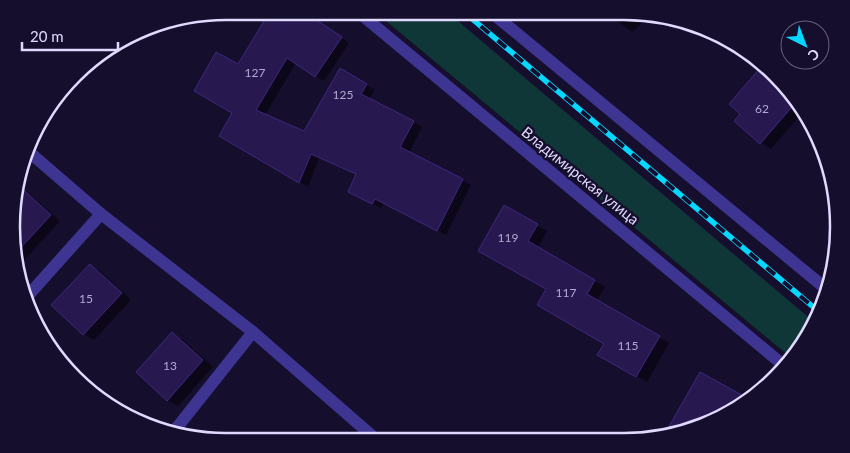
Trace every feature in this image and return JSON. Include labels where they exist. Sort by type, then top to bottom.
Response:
[{"type":"street","name":"Владимирская улица","points":[[368,20],[476,112],[780,362]]},
{"type":"street","points":[[501,20],[821,285]]},
{"type":"street","points":[[33,155],[101,214],[252,332],[369,433]]},
{"type":"street","points":[[31,292],[101,214]]},
{"type":"street","points":[[177,427],[252,332]]},
{"type":"green space","points":[[385,20],[457,20],[809,318],[786,353]]},
{"type":"building","points":[[265,20],[316,20],[342,37],[315,77],[287,58],[256,110],[304,131],[340,68],[367,84],[361,94],[414,121],[400,147],[463,179],[437,231],[375,199],[372,204],[348,192],[356,174],[311,154],[299,183],[219,136],[232,113],[194,91],[216,52],[238,64]]},
{"type":"building","points":[[758,70],[779,90],[792,107],[760,144],[734,121],[740,114],[729,104]]},
{"type":"building","points":[[23,190],[51,215],[21,247],[20,213]]},
{"type":"building","points":[[504,205],[538,224],[528,241],[595,280],[587,294],[660,336],[636,377],[597,355],[604,344],[537,305],[546,289],[478,251]]},
{"type":"building","points":[[90,264],[122,293],[83,335],[51,305]]},
{"type":"building","points":[[172,332],[203,360],[167,401],[136,372]]},
{"type":"building","points":[[700,372],[742,395],[715,412],[668,428]]},
{"type":"railway","points":[[473,20],[814,307]]}]
